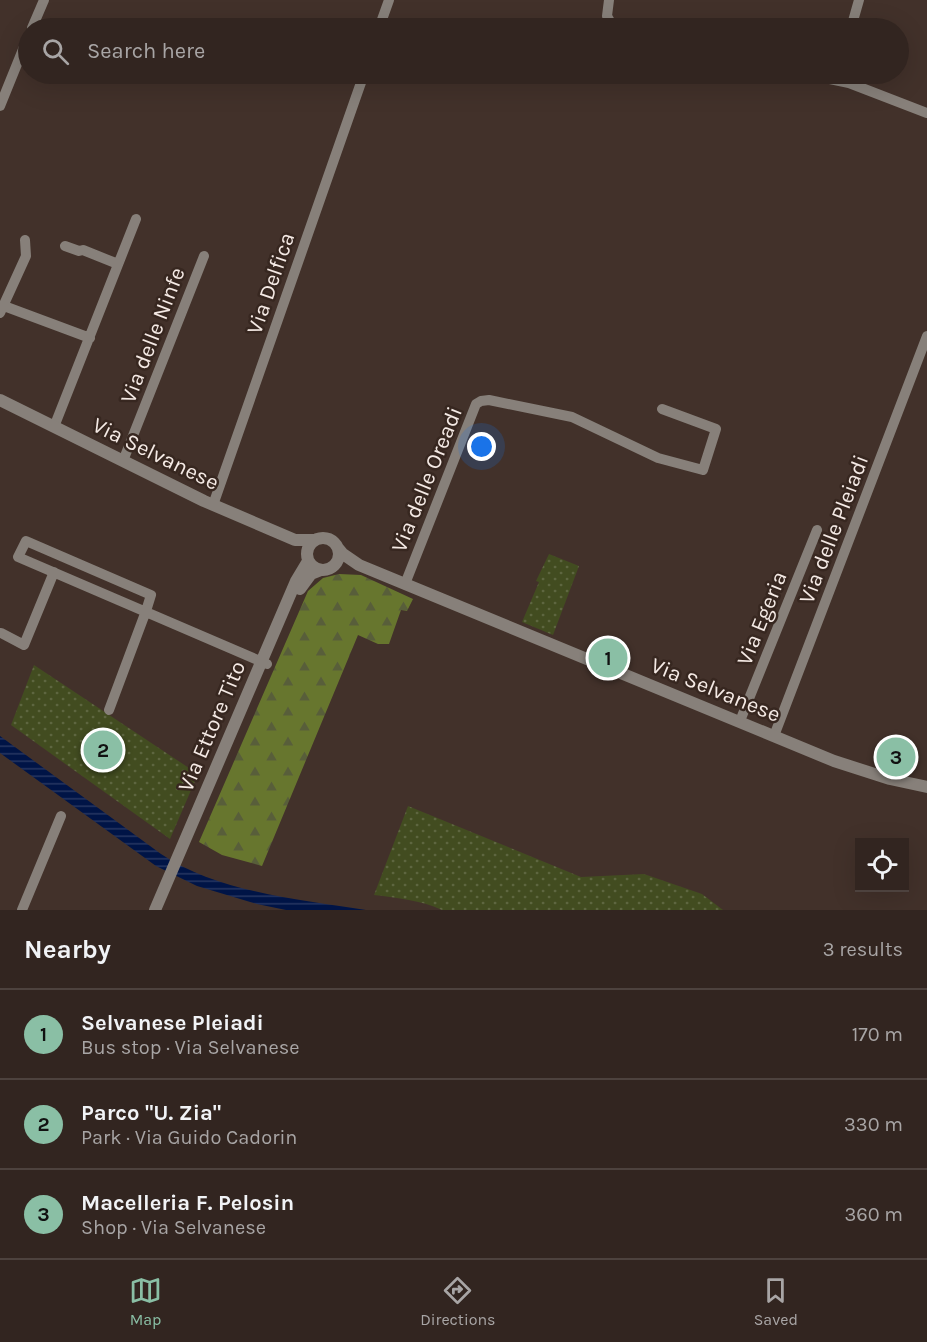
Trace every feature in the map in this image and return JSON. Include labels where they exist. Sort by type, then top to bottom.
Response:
[{"type":"street","points":[[36,18],[44,0]]},
{"type":"street","points":[[383,18],[389,0]]},
{"type":"street","points":[[608,18],[609,0]]},
{"type":"street","points":[[854,18],[859,0]]},
{"type":"street","points":[[0,106],[18,62]]},
{"type":"street","name":"Via Delfica","points":[[213,505],[360,84]]},
{"type":"street","points":[[852,84],[927,113]]},
{"type":"street","points":[[54,427],[136,219]]},
{"type":"street","points":[[25,240],[26,256],[2,309],[90,338]]},
{"type":"street","points":[[64,246],[82,250],[118,264]]},
{"type":"street","name":"Via delle Ninfe","points":[[123,461],[204,256]]},
{"type":"street","name":"Via delle Pleiadi","points":[[774,735],[927,336]]},
{"type":"street","name":"Via Selvanese","points":[[0,400],[213,505],[295,540],[315,540]]},
{"type":"street","name":"Via delle Oreadi","points":[[405,584],[476,404],[489,400],[572,417],[658,458],[704,470],[716,429],[662,409]]},
{"type":"street","name":"Via Egeria","points":[[740,721],[817,530]]},
{"type":"street","points":[[329,539],[338,548],[338,560],[333,567],[321,570],[311,565],[308,556],[315,540],[329,539]]},
{"type":"street","name":"Via Selvanese","points":[[295,540],[308,556]]},
{"type":"street","points":[[109,710],[146,611],[152,595],[26,541],[18,557],[146,611],[264,663]]},
{"type":"street","name":"Via Selvanese","points":[[338,548],[359,565],[860,770],[927,787]]},
{"type":"street","name":"Via Ettore Tito","points":[[163,910],[170,884],[308,556]]},
{"type":"street","name":"Via Selvanese","points":[[333,567],[342,564],[359,565]]},
{"type":"street","name":"Via Ettore Tito","points":[[264,663],[301,586],[311,574],[321,570]]},
{"type":"street","points":[[1,633],[24,645],[54,572]]},
{"type":"street","points":[[22,910],[61,816]]},
{"type":"street","name":"Via Ettore Tito","points":[[155,910],[170,884]]},
{"type":"green space","points":[[549,554],[579,566],[553,635],[522,622],[539,582],[536,581]]},
{"type":"green space","points":[[339,574],[361,575],[413,599],[407,611],[401,610],[389,644],[378,644],[358,635],[262,866],[222,855],[199,842],[308,591],[323,578]]},
{"type":"green space","points":[[34,665],[198,774],[170,839],[11,725]]},
{"type":"green space","points":[[408,806],[581,877],[644,874],[702,894],[723,910],[442,910],[400,898],[374,895]]},
{"type":"shaded area","points":[[0,736],[161,854],[183,867],[233,886],[260,893],[366,910],[286,910],[197,886],[156,866],[0,753]]},
{"type":"place","name":"Selvanese Pleiadi","points":[[608,658]]},
{"type":"place","name":"Parco \"U. Zia\"","points":[[103,750]]},
{"type":"place","name":"Macelleria F. Pelosin","points":[[896,757]]}]
